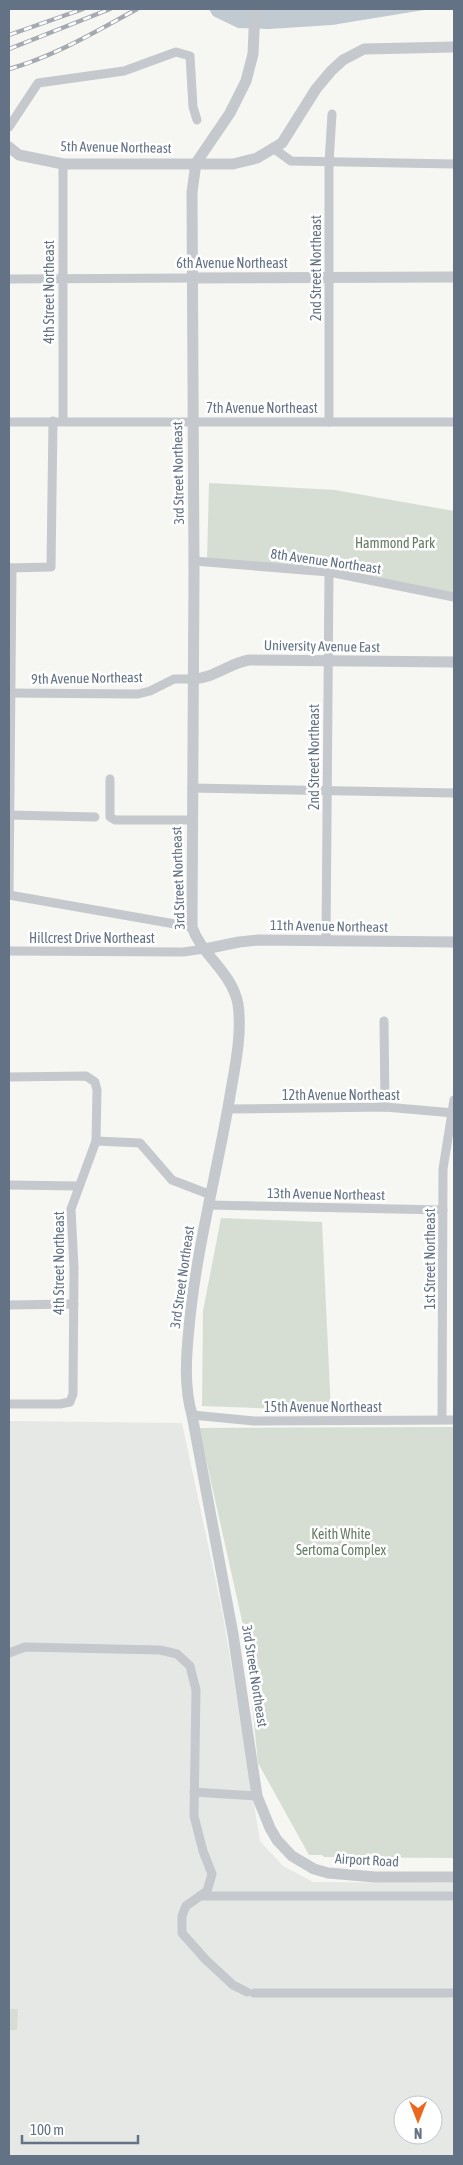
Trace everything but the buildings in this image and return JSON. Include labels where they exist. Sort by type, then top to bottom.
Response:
[{"type":"street","name":"3rd Street Northeast","points":[[254,9],[253,54],[246,82],[230,113],[196,163],[192,192],[194,561],[191,820],[192,927],[196,938],[204,950],[230,981],[238,1006],[239,1041],[191,1305],[187,1397],[233,1634],[257,1796]]},
{"type":"street","name":"5th Avenue Northeast","points":[[9,147],[19,155],[63,164],[233,164],[257,158],[282,143],[316,89],[343,60],[364,49],[454,47]]},
{"type":"street","points":[[9,127],[38,83],[124,71],[176,52],[190,56],[193,107],[198,120]]},
{"type":"street","name":"2nd Street Northeast","points":[[329,422],[329,163],[332,114]]},
{"type":"street","points":[[273,148],[291,161],[454,164]]},
{"type":"street","name":"4th Street Northeast","points":[[11,568],[51,567],[53,482],[58,421],[63,164]]},
{"type":"street","name":"6th Avenue Northeast","points":[[9,279],[454,277]]},
{"type":"street","name":"7th Avenue Northeast","points":[[9,422],[454,422]]},
{"type":"street","name":"8th Avenue Northeast","points":[[194,561],[329,572],[454,596]]},
{"type":"street","points":[[11,568],[9,895],[192,927]]},
{"type":"street","name":"2nd Street Northeast","points":[[326,942],[329,572]]},
{"type":"street","name":"University Avenue East","points":[[193,678],[212,676],[239,662],[249,660],[454,662]]},
{"type":"street","name":"9th Avenue Northeast","points":[[10,693],[138,694],[150,691],[174,679],[193,678]]},
{"type":"street","points":[[110,779],[110,817],[115,820],[191,820]]},
{"type":"street","points":[[192,788],[454,793]]},
{"type":"street","points":[[9,815],[95,817]]},
{"type":"street","name":"11th Avenue Northeast","points":[[204,950],[239,942],[259,940],[454,942]]},
{"type":"street","name":"Hillcrest Drive Northeast","points":[[9,951],[183,952],[204,950]]},
{"type":"street","points":[[384,1021],[385,1106]]},
{"type":"street","name":"4th Street Northeast","points":[[9,1077],[86,1076],[95,1082],[96,1106],[96,1141],[72,1209],[73,1394],[70,1402],[60,1404],[9,1404]]},
{"type":"street","name":"1st Street Northeast","points":[[442,1419],[443,1169],[454,1113],[454,1100]]},
{"type":"street","name":"12th Avenue Northeast","points":[[228,1109],[385,1106],[454,1113]]},
{"type":"street","name":"13th Avenue Northeast","points":[[96,1141],[140,1143],[172,1180],[210,1200],[443,1210]]},
{"type":"street","points":[[9,1186],[79,1186]]},
{"type":"street","points":[[9,1305],[74,1304]]},
{"type":"street","name":"15th Avenue Northeast","points":[[192,1415],[254,1420],[454,1420]]},
{"type":"street","points":[[9,1653],[24,1647],[160,1650],[177,1654],[190,1666],[196,1690],[194,1816],[203,1851],[212,1874],[207,1891],[186,1906],[182,1916],[182,1933],[199,1953],[233,1985],[251,1993],[454,1992]]},
{"type":"street","points":[[194,1792],[257,1796]]},
{"type":"street","name":"Airport Road","points":[[257,1796],[264,1817],[277,1840],[292,1856],[314,1869],[344,1876],[454,1878]]},
{"type":"street","points":[[200,1896],[454,1896]]},
{"type":"shaded area","points":[[209,9],[430,9],[332,25],[269,29],[238,28],[213,16]]},
{"type":"shaded area","points":[[9,1421],[182,1423],[223,1615],[260,1841],[283,1866],[313,1882],[454,1883],[454,2156],[9,2156]]},
{"type":"green space","name":"Hammond Park","points":[[209,483],[335,490],[454,511],[454,597],[329,572],[207,561]]},
{"type":"green space","points":[[221,1218],[322,1222],[331,1411],[202,1406],[203,1311]]},
{"type":"green space","name":"Keith White Sertoma Complex","points":[[454,1427],[454,1858],[324,1857],[322,1855],[309,1855],[258,1763],[245,1634],[199,1428]]},
{"type":"green space","points":[[9,2009],[18,2009],[17,2030],[9,2030]]},
{"type":"railway","points":[[9,35],[83,9]]},
{"type":"railway","points":[[9,49],[110,9]]},
{"type":"railway","points":[[9,69],[59,50],[137,9]]}]
